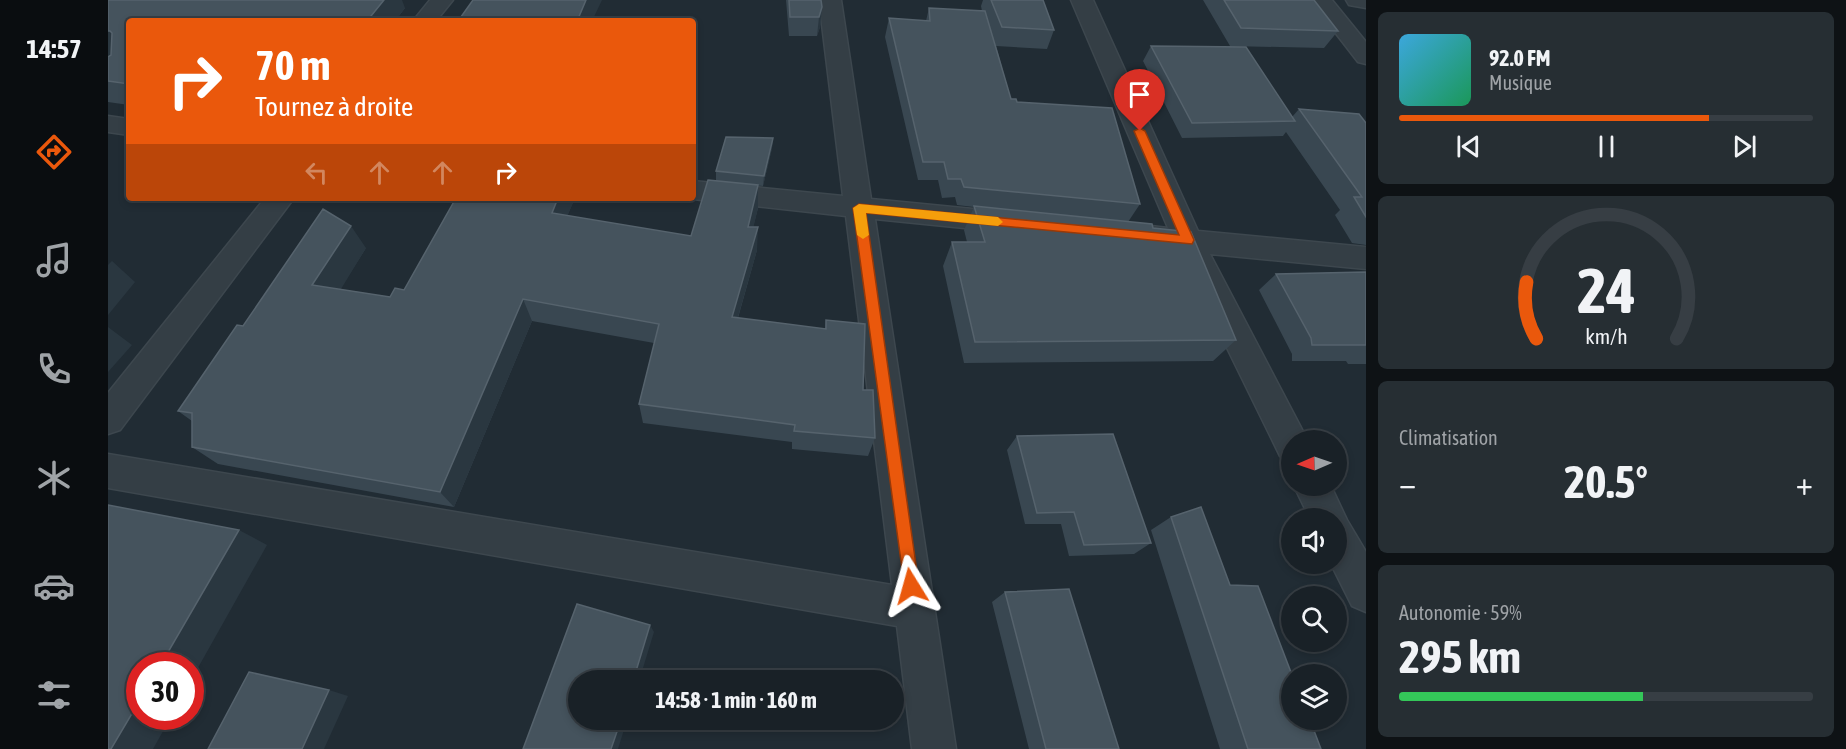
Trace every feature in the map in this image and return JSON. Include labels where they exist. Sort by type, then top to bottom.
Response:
[{"type":"street","points":[[426,18],[441,0]]},
{"type":"street","points":[[830,0],[934,749]]},
{"type":"street","points":[[1082,0],[1188,240],[1284,430]]},
{"type":"street","points":[[1321,0],[1366,57]]},
{"type":"street","points":[[1357,0],[1366,1]]},
{"type":"street","points":[[108,124],[126,127]]},
{"type":"street","points":[[696,191],[1035,225]]},
{"type":"street","points":[[108,419],[278,201]]},
{"type":"street","points":[[1129,235],[1366,258]]},
{"type":"street","points":[[108,471],[914,609]]},
{"type":"street","points":[[1347,555],[1366,592]]},
{"type":"building","points":[[108,0],[384,0],[369,18],[126,18],[126,84],[108,81],[108,57],[111,55],[112,33],[108,31]]},
{"type":"building","points":[[473,0],[586,0],[578,18],[460,18]]},
{"type":"building","points":[[789,0],[821,0],[822,7],[819,17],[790,17]]},
{"type":"building","points":[[991,0],[1043,0],[1054,30],[1002,27]]},
{"type":"building","points":[[1224,0],[1314,0],[1338,31],[1241,28]]},
{"type":"building","points":[[929,8],[985,11],[1011,99],[1016,99],[1017,102],[1112,108],[1140,204],[964,187],[961,179],[948,179],[944,162],[923,162],[889,18],[930,21]]},
{"type":"building","points":[[1151,46],[1246,47],[1295,121],[1192,123]]},
{"type":"building","points":[[1299,109],[1359,114],[1366,123],[1366,217],[1354,197],[1362,197]]},
{"type":"building","points":[[726,137],[773,138],[764,176],[716,171]]},
{"type":"building","points":[[708,180],[758,185],[748,227],[758,227],[732,317],[826,329],[826,320],[865,324],[863,390],[873,390],[875,438],[794,431],[795,425],[639,404],[659,324],[523,299],[440,492],[192,447],[192,413],[178,411],[237,325],[243,326],[323,209],[351,226],[312,285],[390,297],[395,288],[404,290],[454,201],[557,201],[552,213],[691,236]]},
{"type":"building","points":[[974,206],[1152,224],[1153,228],[1191,232],[1236,340],[975,342],[952,242],[985,242]]},
{"type":"building","points":[[1366,272],[1366,345],[1312,345],[1311,338],[1276,274]]},
{"type":"building","points":[[1113,434],[1151,543],[1084,545],[1074,512],[1037,513],[1017,436]]},
{"type":"building","points":[[108,505],[239,530],[168,652],[126,652],[126,724],[111,749],[108,749]]},
{"type":"building","points":[[1201,507],[1230,585],[1258,586],[1281,646],[1281,652],[1283,652],[1288,664],[1281,664],[1281,730],[1314,730],[1321,749],[1248,749],[1171,517]]},
{"type":"building","points":[[1069,589],[1119,749],[1046,749],[1005,592]]},
{"type":"building","points":[[577,604],[650,625],[636,670],[568,670],[568,730],[618,730],[611,749],[523,749]]},
{"type":"building","points":[[249,672],[329,690],[302,749],[208,749]]},
{"type":"slow traffic","points":[[863,235],[859,208],[998,222]]},
{"type":"route","points":[[911,586],[859,208],[1188,240],[1140,131]]}]
